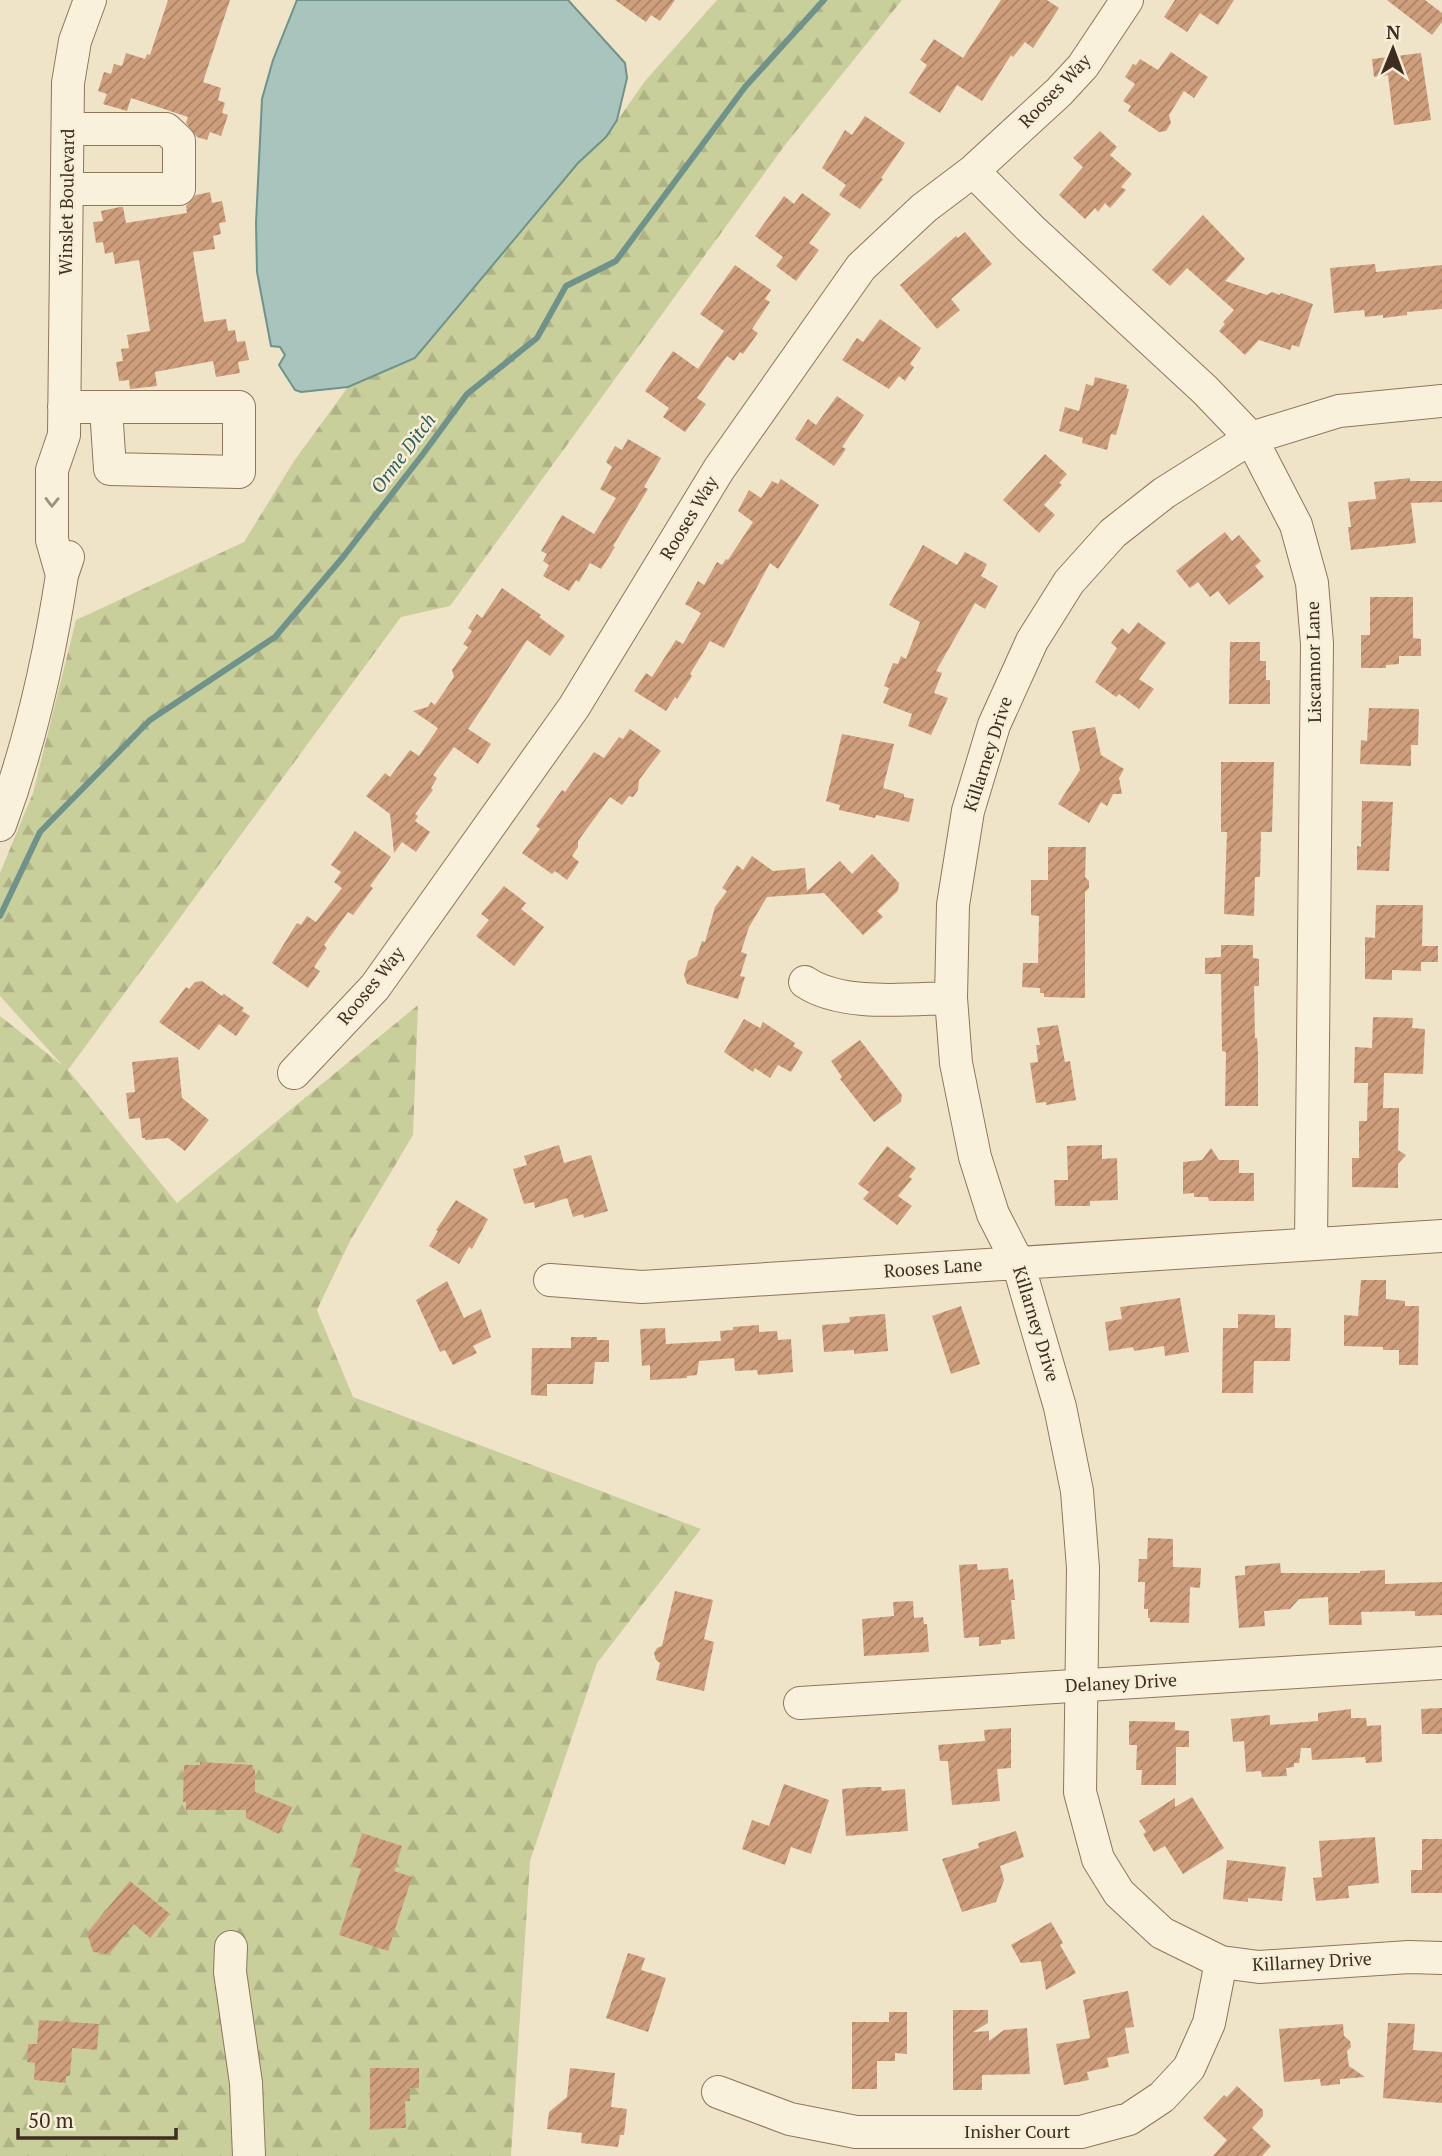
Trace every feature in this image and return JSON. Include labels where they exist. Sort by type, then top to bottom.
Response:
[{"type":"street","name":"Winslet Boulevard","points":[[0,825],[40,694],[62,575],[52,540],[52,470],[64,421],[68,83],[75,41],[90,0]]},
{"type":"street","name":"Rooses Way","points":[[294,1073],[375,987],[575,707],[719,469],[861,267],[924,208],[973,171],[1059,92],[1083,66],[1127,0]]},
{"type":"street","points":[[67,189],[179,189],[179,141],[166,129],[68,129]]},
{"type":"street","name":"Liscannor Lane","points":[[973,171],[1032,230],[1205,390],[1251,439],[1296,525],[1312,583],[1317,644],[1311,1244]]},
{"type":"street","name":"Killarney Drive","points":[[1442,401],[1339,411],[1251,439],[1164,493],[1113,533],[1069,582],[1032,641],[995,725],[968,811],[953,905],[951,998],[956,1063],[975,1157],[993,1214],[1018,1262],[1060,1407],[1077,1491],[1083,1568],[1080,1792],[1098,1859],[1119,1893],[1162,1934],[1221,1962],[1259,1967],[1409,1957],[1442,1958]]},
{"type":"street","points":[[64,421],[106,408]]},
{"type":"street","points":[[805,982],[835,994],[866,999],[951,998]]},
{"type":"street","name":"Rooses Lane","points":[[550,1280],[642,1287],[1442,1236]]},
{"type":"street","name":"Delaney Drive","points":[[800,1703],[1442,1664]]},
{"type":"street","points":[[231,1947],[230,1972],[246,2083],[249,2156]]},
{"type":"street","name":"Inisher Court","points":[[718,2092],[790,2119],[856,2132],[1081,2132],[1129,2119],[1162,2097],[1189,2068],[1209,2023],[1221,1962]]},
{"type":"green space","points":[[717,0],[902,0],[785,145],[450,606],[401,617],[68,1070],[177,1203],[418,1005],[413,1135],[350,1241],[317,1310],[353,1397],[701,1529],[597,1663],[530,1861],[511,2156],[0,2156],[0,1016],[63,1066],[0,996],[0,873],[33,793],[76,620],[244,542],[294,461],[348,387],[415,358],[578,163],[606,137],[645,81]]},
{"type":"water","points":[[297,0],[568,0],[625,63],[627,78],[617,120],[606,137],[578,163],[415,358],[348,387],[301,392],[295,390],[279,365],[285,355],[280,347],[271,346],[257,272],[256,223],[262,99],[273,60]]},
{"type":"building","points":[[168,0],[230,0],[203,82],[221,88],[218,100],[225,103],[222,113],[228,115],[221,136],[210,132],[207,140],[197,137],[186,123],[188,117],[131,98],[127,111],[103,104],[107,94],[98,91],[104,72],[111,74],[114,64],[122,66],[126,53],[145,59],[147,54],[150,55]]},
{"type":"building","points":[[615,0],[675,0],[660,21],[651,15],[646,22]]},
{"type":"building","points":[[1001,0],[1047,0],[1059,8],[1033,48],[1025,42],[1013,57],[1011,55],[982,101],[957,85],[940,113],[909,93],[927,65],[920,60],[934,39],[963,58]]},
{"type":"building","points":[[1175,0],[1234,0],[1218,25],[1200,13],[1187,32],[1164,17]]},
{"type":"building","points":[[1387,0],[1425,0],[1442,13],[1442,22],[1432,35]]},
{"type":"building","points":[[1171,52],[1208,77],[1194,98],[1184,91],[1169,115],[1171,123],[1166,131],[1159,132],[1128,111],[1131,106],[1123,101],[1135,84],[1125,77],[1133,64],[1136,65],[1140,59],[1158,70]]},
{"type":"building","points":[[1421,53],[1431,120],[1394,125],[1388,75],[1374,77],[1372,59]]},
{"type":"building","points":[[865,116],[905,143],[881,178],[883,179],[860,209],[839,195],[846,185],[822,168],[845,130],[852,135]]},
{"type":"building","points":[[1100,131],[1117,147],[1110,155],[1132,174],[1121,187],[1126,190],[1110,208],[1105,203],[1098,212],[1095,208],[1085,219],[1059,195],[1083,167],[1073,158]]},
{"type":"building","points":[[210,192],[212,203],[222,201],[226,222],[219,223],[221,234],[213,236],[215,249],[193,252],[204,322],[226,319],[228,331],[235,330],[237,342],[245,341],[249,360],[238,362],[240,373],[216,377],[213,361],[155,372],[157,386],[130,389],[129,380],[119,381],[116,362],[123,361],[121,349],[129,348],[127,335],[150,331],[139,260],[115,264],[113,252],[105,254],[103,242],[96,243],[93,222],[103,221],[101,211],[120,207],[123,207],[126,223],[187,213],[186,206],[196,195]]},
{"type":"building","points":[[802,193],[831,214],[809,243],[819,250],[796,281],[776,266],[783,257],[755,236],[784,196],[794,204]]},
{"type":"building","points":[[1203,215],[1245,259],[1225,281],[1267,295],[1272,292],[1281,293],[1313,304],[1299,347],[1292,345],[1290,350],[1259,340],[1245,355],[1219,331],[1234,310],[1187,268],[1170,286],[1152,270]]},
{"type":"building","points":[[965,232],[992,264],[951,299],[960,310],[937,329],[900,285],[956,236],[958,238]]},
{"type":"building","points":[[1375,264],[1376,272],[1442,265],[1442,309],[1407,312],[1407,315],[1383,318],[1383,315],[1365,317],[1364,310],[1334,313],[1330,268]]},
{"type":"building","points":[[735,265],[771,290],[765,299],[770,302],[752,329],[758,333],[743,354],[740,352],[734,361],[727,356],[697,398],[706,404],[685,432],[663,417],[669,408],[645,391],[673,351],[698,369],[724,331],[700,314]]},
{"type":"building","points":[[880,319],[921,348],[910,364],[914,367],[905,381],[899,376],[889,389],[842,360],[857,338],[863,342]]},
{"type":"building","points":[[1095,377],[1127,385],[1126,388],[1129,389],[1116,435],[1111,434],[1107,450],[1082,443],[1083,438],[1059,431],[1065,407],[1079,411],[1086,384],[1093,386]]},
{"type":"building","points":[[837,396],[864,415],[842,447],[846,449],[834,466],[795,439],[808,419],[816,425]]},
{"type":"building","points":[[628,439],[661,458],[644,487],[648,489],[601,569],[590,563],[579,582],[576,580],[569,591],[543,576],[549,565],[543,561],[547,554],[541,551],[562,515],[594,534],[616,498],[600,489],[612,467],[606,462],[615,446],[622,450]]},
{"type":"building","points":[[1045,454],[1067,474],[1059,483],[1062,485],[1044,505],[1055,515],[1039,533],[1003,500]]},
{"type":"building","points":[[1410,478],[1410,481],[1442,481],[1442,502],[1411,503],[1416,543],[1351,550],[1348,502],[1376,499],[1374,482]]},
{"type":"building","points":[[781,479],[819,505],[778,569],[770,563],[724,648],[710,641],[690,674],[692,676],[666,711],[634,691],[646,673],[652,677],[676,640],[683,644],[701,613],[685,604],[698,581],[704,585],[717,562],[722,565],[728,560],[753,522],[738,511],[749,490],[761,498],[772,481],[778,484]]},
{"type":"building","points":[[1225,532],[1232,541],[1239,535],[1261,561],[1255,566],[1264,577],[1229,605],[1218,591],[1210,597],[1198,582],[1190,588],[1176,571]]},
{"type":"building","points":[[923,545],[957,565],[965,552],[987,564],[981,576],[998,586],[985,609],[975,603],[936,671],[942,673],[934,693],[948,698],[931,735],[908,726],[912,714],[883,703],[889,688],[884,686],[893,663],[898,664],[901,656],[906,659],[920,622],[889,605]]},
{"type":"building","points":[[502,588],[541,615],[539,617],[565,636],[550,656],[527,640],[468,729],[491,744],[478,764],[454,747],[433,775],[437,778],[431,788],[433,790],[415,814],[418,816],[415,821],[430,832],[416,852],[402,842],[394,853],[390,814],[366,796],[385,773],[390,777],[410,750],[419,756],[438,728],[413,711],[428,707],[431,702],[435,705],[454,677],[452,670],[468,647],[463,644],[472,631],[468,628],[477,614],[482,618]]},
{"type":"building","points":[[1370,597],[1413,597],[1413,638],[1421,639],[1421,656],[1399,656],[1399,664],[1386,665],[1386,668],[1361,668],[1361,635],[1370,635]]},
{"type":"building","points":[[1138,622],[1166,643],[1139,679],[1154,689],[1139,709],[1119,694],[1116,697],[1095,682],[1117,648],[1111,643],[1122,628],[1129,634]]},
{"type":"building","points":[[1230,642],[1260,642],[1260,661],[1266,661],[1266,680],[1270,680],[1270,704],[1229,704]]},
{"type":"building","points":[[1369,708],[1419,709],[1418,745],[1411,745],[1411,766],[1360,764],[1361,740],[1367,741]]},
{"type":"building","points":[[1095,727],[1101,755],[1124,769],[1119,778],[1122,794],[1113,794],[1107,806],[1101,802],[1089,823],[1058,804],[1080,770],[1072,731]]},
{"type":"building","points":[[630,729],[661,751],[639,780],[638,790],[633,797],[629,796],[622,805],[610,797],[578,841],[578,847],[572,856],[579,862],[567,880],[555,871],[552,874],[522,853],[540,829],[536,826],[594,752],[604,758],[619,737],[623,739]]},
{"type":"building","points":[[842,734],[894,744],[883,788],[914,799],[909,822],[839,810],[840,805],[826,801]]},
{"type":"building","points":[[1221,762],[1274,762],[1272,832],[1261,832],[1260,877],[1255,877],[1254,916],[1224,914],[1227,832],[1221,832]]},
{"type":"building","points":[[1362,801],[1393,802],[1389,871],[1357,870],[1357,846],[1361,847]]},
{"type":"building","points":[[355,831],[391,857],[353,915],[348,912],[324,945],[327,948],[314,967],[320,971],[308,988],[272,963],[297,923],[301,925],[307,916],[316,922],[342,888],[334,882],[341,872],[331,865]]},
{"type":"building","points":[[1048,847],[1086,847],[1085,877],[1089,881],[1089,888],[1085,892],[1085,998],[1044,997],[1040,988],[1022,987],[1023,963],[1038,963],[1039,916],[1031,915],[1031,880],[1048,880]]},
{"type":"building","points":[[872,854],[899,883],[898,891],[877,911],[883,917],[863,935],[824,893],[767,897],[749,927],[741,952],[747,954],[740,976],[745,977],[738,999],[687,984],[684,975],[688,961],[697,956],[702,941],[705,942],[715,907],[727,891],[722,888],[737,865],[743,870],[752,856],[773,871],[805,868],[807,891],[840,861],[852,874]]},
{"type":"building","points":[[504,886],[526,903],[521,909],[544,927],[514,966],[476,936],[489,920],[481,914]]},
{"type":"building","points":[[1376,905],[1423,905],[1422,946],[1438,946],[1438,962],[1421,962],[1421,971],[1392,970],[1392,980],[1365,979],[1365,937],[1375,938]]},
{"type":"building","points":[[1221,945],[1253,945],[1253,958],[1259,959],[1259,986],[1254,986],[1258,1106],[1225,1106],[1226,1052],[1222,1051],[1221,974],[1205,974],[1205,958],[1221,957]]},
{"type":"building","points":[[202,981],[244,1008],[242,1011],[250,1016],[236,1036],[219,1024],[199,1050],[159,1022],[186,987],[189,989],[195,982]]},
{"type":"building","points":[[1373,1017],[1413,1018],[1412,1028],[1425,1029],[1423,1074],[1384,1073],[1383,1108],[1399,1108],[1398,1150],[1406,1155],[1398,1164],[1398,1188],[1352,1187],[1352,1158],[1359,1158],[1359,1121],[1367,1121],[1368,1083],[1354,1083],[1355,1047],[1372,1048]]},
{"type":"building","points":[[744,1019],[760,1028],[763,1022],[795,1043],[793,1046],[803,1052],[791,1072],[778,1065],[770,1078],[755,1068],[753,1072],[724,1052]]},
{"type":"building","points":[[1058,1025],[1065,1062],[1070,1061],[1076,1100],[1046,1105],[1046,1102],[1036,1103],[1030,1063],[1038,1062],[1036,1045],[1040,1045],[1037,1028]]},
{"type":"building","points":[[860,1040],[902,1095],[901,1102],[874,1122],[840,1079],[842,1077],[831,1061]]},
{"type":"building","points":[[178,1057],[182,1098],[209,1120],[185,1151],[168,1138],[142,1138],[140,1118],[129,1119],[126,1093],[135,1092],[132,1062]]},
{"type":"building","points":[[559,1145],[564,1163],[591,1155],[608,1211],[584,1218],[583,1214],[573,1217],[567,1198],[535,1208],[534,1202],[524,1204],[513,1169],[527,1165],[524,1156]]},
{"type":"building","points":[[1102,1145],[1102,1159],[1117,1158],[1118,1200],[1090,1201],[1090,1206],[1055,1206],[1054,1180],[1068,1180],[1067,1146]]},
{"type":"building","points":[[887,1146],[916,1168],[909,1177],[912,1179],[898,1196],[912,1206],[897,1225],[863,1199],[869,1192],[858,1184]]},
{"type":"building","points":[[1211,1148],[1219,1160],[1239,1160],[1239,1173],[1254,1173],[1254,1201],[1209,1201],[1208,1197],[1194,1197],[1194,1193],[1183,1194],[1183,1162],[1202,1160]]},
{"type":"building","points":[[456,1200],[488,1219],[472,1249],[469,1247],[459,1264],[429,1246]]},
{"type":"building","points":[[1361,1280],[1386,1280],[1386,1299],[1405,1301],[1405,1306],[1419,1306],[1418,1365],[1399,1365],[1399,1350],[1344,1346],[1344,1315],[1358,1316]]},
{"type":"building","points":[[447,1281],[464,1318],[481,1309],[491,1337],[473,1346],[477,1353],[453,1365],[445,1350],[440,1352],[416,1300]]},
{"type":"building","points":[[1180,1298],[1189,1352],[1165,1356],[1164,1346],[1134,1351],[1133,1347],[1109,1351],[1105,1322],[1122,1319],[1120,1307]]},
{"type":"building","points":[[961,1306],[980,1364],[951,1374],[932,1316]]},
{"type":"building","points":[[885,1314],[888,1351],[854,1354],[854,1350],[824,1352],[822,1325],[850,1322],[849,1317]]},
{"type":"building","points":[[1238,1314],[1275,1315],[1275,1328],[1291,1328],[1290,1361],[1254,1361],[1253,1393],[1222,1393],[1223,1328],[1238,1328]]},
{"type":"building","points":[[759,1325],[759,1332],[777,1331],[778,1340],[791,1339],[793,1372],[758,1375],[757,1370],[735,1371],[734,1358],[699,1361],[697,1375],[687,1378],[650,1380],[650,1365],[642,1366],[640,1329],[665,1328],[666,1344],[721,1341],[720,1331]]},
{"type":"building","points":[[571,1337],[609,1340],[609,1362],[595,1362],[593,1384],[547,1384],[547,1396],[531,1395],[532,1348],[571,1348]]},
{"type":"building","points":[[1148,1538],[1173,1539],[1173,1567],[1201,1568],[1200,1588],[1190,1587],[1189,1623],[1150,1622],[1148,1618],[1148,1609],[1144,1609],[1145,1582],[1138,1582],[1139,1559],[1147,1559]]},
{"type":"building","points":[[1280,1563],[1281,1573],[1360,1573],[1385,1570],[1385,1584],[1442,1582],[1442,1615],[1415,1616],[1415,1611],[1361,1612],[1362,1625],[1329,1625],[1328,1597],[1299,1599],[1290,1609],[1264,1611],[1265,1626],[1239,1628],[1235,1576],[1245,1575],[1245,1566]]},
{"type":"building","points":[[977,1564],[978,1570],[1008,1568],[1009,1580],[1013,1579],[1015,1600],[1011,1600],[1015,1639],[1001,1640],[1001,1644],[979,1646],[979,1637],[964,1638],[959,1565]]},
{"type":"building","points":[[675,1591],[713,1600],[704,1639],[714,1642],[704,1691],[656,1680],[660,1663],[654,1653],[662,1646]]},
{"type":"building","points":[[913,1601],[914,1618],[923,1617],[924,1624],[927,1624],[929,1652],[864,1656],[862,1619],[894,1616],[893,1602]]},
{"type":"building","points":[[1442,1708],[1442,1734],[1422,1734],[1421,1709]]},
{"type":"building","points":[[1351,1709],[1351,1718],[1366,1718],[1367,1726],[1381,1725],[1382,1762],[1366,1763],[1365,1757],[1312,1760],[1311,1748],[1301,1748],[1299,1763],[1286,1768],[1287,1776],[1262,1777],[1261,1771],[1246,1772],[1244,1741],[1233,1742],[1231,1719],[1270,1715],[1270,1725],[1318,1721],[1318,1713]]},
{"type":"building","points":[[1129,1721],[1175,1722],[1175,1730],[1189,1731],[1189,1747],[1176,1747],[1176,1785],[1141,1785],[1142,1770],[1136,1770],[1137,1745],[1129,1745]]},
{"type":"building","points":[[1011,1728],[1011,1768],[997,1769],[1000,1801],[952,1805],[948,1761],[940,1761],[938,1745],[985,1741],[984,1730]]},
{"type":"building","points":[[200,1762],[253,1765],[255,1792],[292,1807],[279,1834],[246,1818],[246,1810],[186,1810],[186,1802],[183,1802],[184,1765],[200,1765]]},
{"type":"building","points":[[784,1784],[829,1800],[811,1854],[791,1847],[785,1865],[742,1849],[752,1820],[769,1826]]},
{"type":"building","points":[[881,1787],[882,1791],[905,1789],[908,1831],[846,1836],[842,1789]]},
{"type":"building","points":[[1192,1797],[1224,1848],[1183,1874],[1165,1846],[1154,1852],[1139,1821],[1175,1798],[1175,1807]]},
{"type":"building","points":[[1016,1831],[1024,1857],[1000,1866],[1004,1880],[996,1902],[962,1912],[942,1859],[979,1848],[978,1843]]},
{"type":"building","points":[[362,1833],[402,1846],[394,1871],[412,1877],[388,1951],[339,1935],[361,1869],[352,1866]]},
{"type":"building","points":[[1375,1837],[1379,1883],[1348,1886],[1349,1898],[1316,1901],[1313,1878],[1322,1877],[1319,1841]]},
{"type":"building","points":[[1422,1839],[1442,1839],[1442,1893],[1411,1893],[1411,1870],[1422,1870]]},
{"type":"building","points":[[1227,1860],[1286,1867],[1282,1901],[1248,1898],[1248,1902],[1223,1899]]},
{"type":"building","points":[[130,1881],[170,1914],[150,1938],[134,1924],[109,1954],[93,1952],[87,1933]]},
{"type":"building","points":[[1051,1922],[1076,1973],[1046,1990],[1041,1961],[1021,1963],[1011,1945]]},
{"type":"building","points":[[628,1953],[645,1958],[641,1970],[666,1978],[648,2032],[606,2018]]},
{"type":"building","points":[[1128,1991],[1134,2027],[1125,2028],[1129,2053],[1107,2058],[1109,2067],[1087,2072],[1089,2080],[1064,2085],[1056,2044],[1090,2038],[1083,2000]]},
{"type":"building","points":[[953,2010],[988,2010],[988,2023],[973,2032],[989,2031],[989,2041],[1004,2030],[1027,2028],[1030,2074],[982,2075],[982,2090],[953,2090]]},
{"type":"building","points":[[889,2012],[907,2012],[907,2054],[895,2053],[895,2061],[877,2061],[877,2089],[852,2089],[852,2022],[889,2022]]},
{"type":"building","points":[[39,2020],[99,2024],[97,2050],[72,2048],[70,2076],[66,2076],[66,2083],[34,2080],[35,2063],[27,2062],[28,2044],[37,2044]]},
{"type":"building","points":[[1388,2023],[1415,2024],[1413,2050],[1442,2052],[1442,2103],[1383,2098]]},
{"type":"building","points":[[1343,2024],[1344,2036],[1350,2041],[1351,2047],[1347,2051],[1349,2066],[1365,2077],[1340,2079],[1340,2084],[1321,2086],[1320,2079],[1284,2082],[1279,2029]]},
{"type":"building","points":[[370,2068],[419,2068],[419,2088],[410,2088],[410,2101],[405,2101],[406,2128],[370,2129]]},
{"type":"building","points":[[570,2068],[615,2073],[611,2107],[627,2109],[624,2135],[620,2135],[618,2147],[581,2143],[582,2133],[547,2129],[549,2112],[567,2097]]},
{"type":"building","points":[[1237,2086],[1263,2110],[1263,2116],[1252,2128],[1271,2146],[1262,2156],[1213,2156],[1227,2140],[1203,2118],[1224,2095],[1227,2097]]},
{"type":"waterway","name":"Orme Ditch","points":[[0,916],[40,832],[150,720],[275,637],[343,557],[467,394],[537,338],[566,286],[616,261],[745,87],[824,0]]}]
